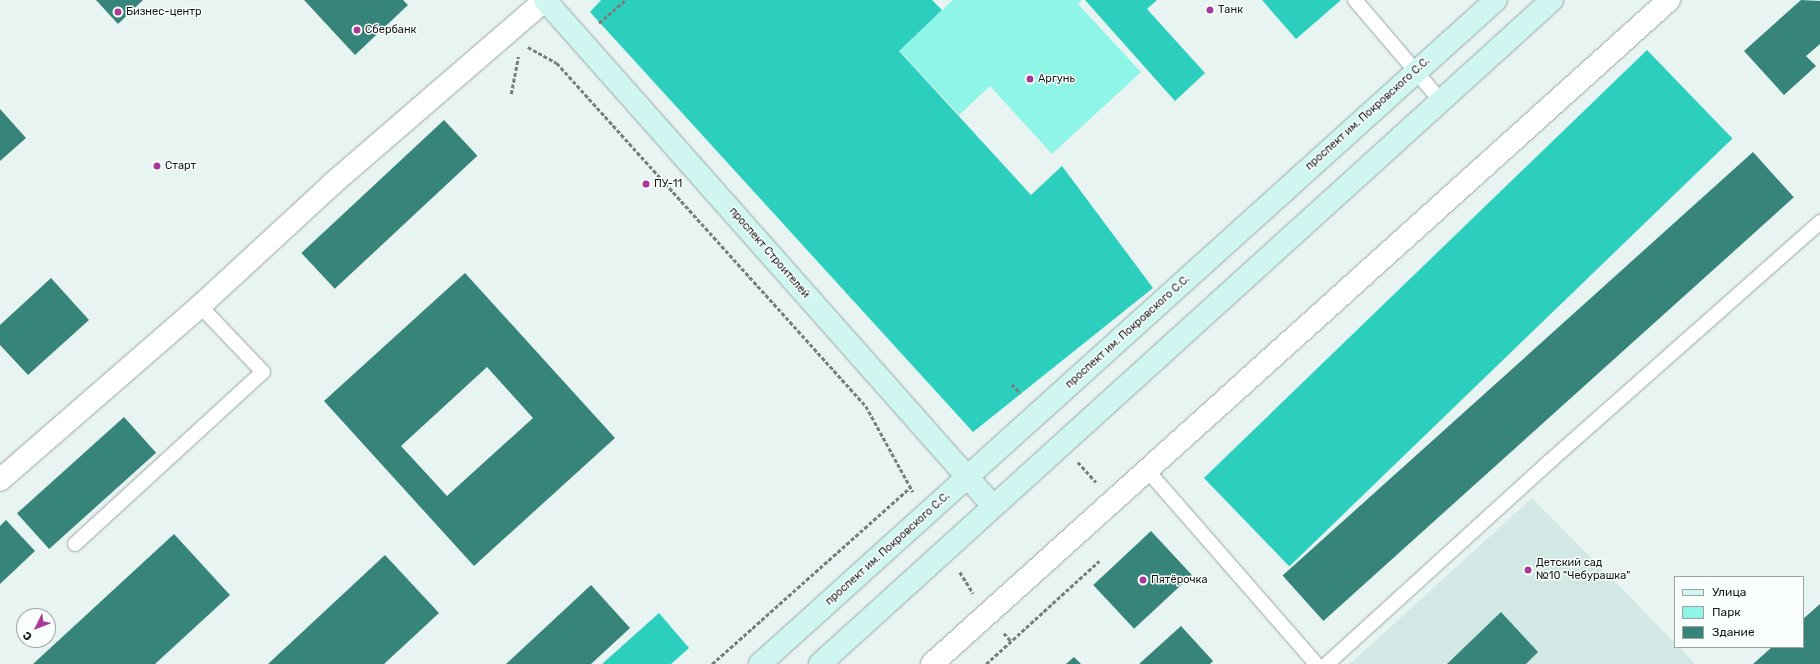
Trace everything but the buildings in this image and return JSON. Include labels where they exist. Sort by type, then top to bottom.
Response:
[{"type":"main road","name":"проспект Строителей","points":[[545,0],[993,506]]},
{"type":"main road","name":"проспект им. Покровского С.С.","points":[[760,664],[967,478],[1415,70],[1496,0]]},
{"type":"main road","points":[[820,664],[1552,0]]},
{"type":"street","points":[[0,480],[200,306],[332,184],[545,0]]},
{"type":"street","points":[[932,664],[1669,0]]},
{"type":"lane","points":[[1355,0],[1441,101]]},
{"type":"lane","points":[[1327,664],[1550,461],[1820,222]]},
{"type":"lane","points":[[75,544],[263,372],[200,306]]},
{"type":"lane","points":[[1147,470],[1316,664]]},
{"type":"path","points":[[521,43],[556,63],[866,406]]},
{"type":"path","points":[[512,94],[520,50]]},
{"type":"path","points":[[712,664],[912,487]]},
{"type":"path","points":[[986,664],[1099,560]]},
{"type":"shaded area","name":"Детский сад №10 \"Чебурашка\"","points":[[1532,498],[1674,642],[1674,648],[1680,648],[1695,664],[1350,664]]},
{"type":"green space","points":[[601,0],[932,0],[942,10],[899,51],[1031,195],[1062,166],[1153,288],[973,432],[590,12]]},
{"type":"green space","name":"Аргунь","points":[[953,0],[1082,0],[1078,4],[1141,72],[1052,154],[990,86],[959,115],[899,50]]},
{"type":"green space","points":[[1085,0],[1157,0],[1147,9],[1205,73],[1175,101]]},
{"type":"green space","points":[[1262,0],[1341,0],[1296,39]]},
{"type":"green space","points":[[1647,50],[1732,138],[1289,566],[1204,478]]},
{"type":"green space","points":[[659,613],[689,648],[671,664],[602,664]]},
{"type":"place","name":"Танк","points":[[1210,10]]},
{"type":"place","name":"Бизнес-центр","points":[[118,12]]},
{"type":"place","name":"Сбербанк","points":[[357,30]]},
{"type":"place","name":"Аргунь","points":[[1030,79]]},
{"type":"place","name":"Старт","points":[[157,166]]},
{"type":"place","name":"ПУ-11","points":[[646,184]]},
{"type":"place","name":"Детский сад №10 \"Чебурашка\"","points":[[1528,570]]},
{"type":"place","name":"Пятёрочка","points":[[1143,580]]}]
